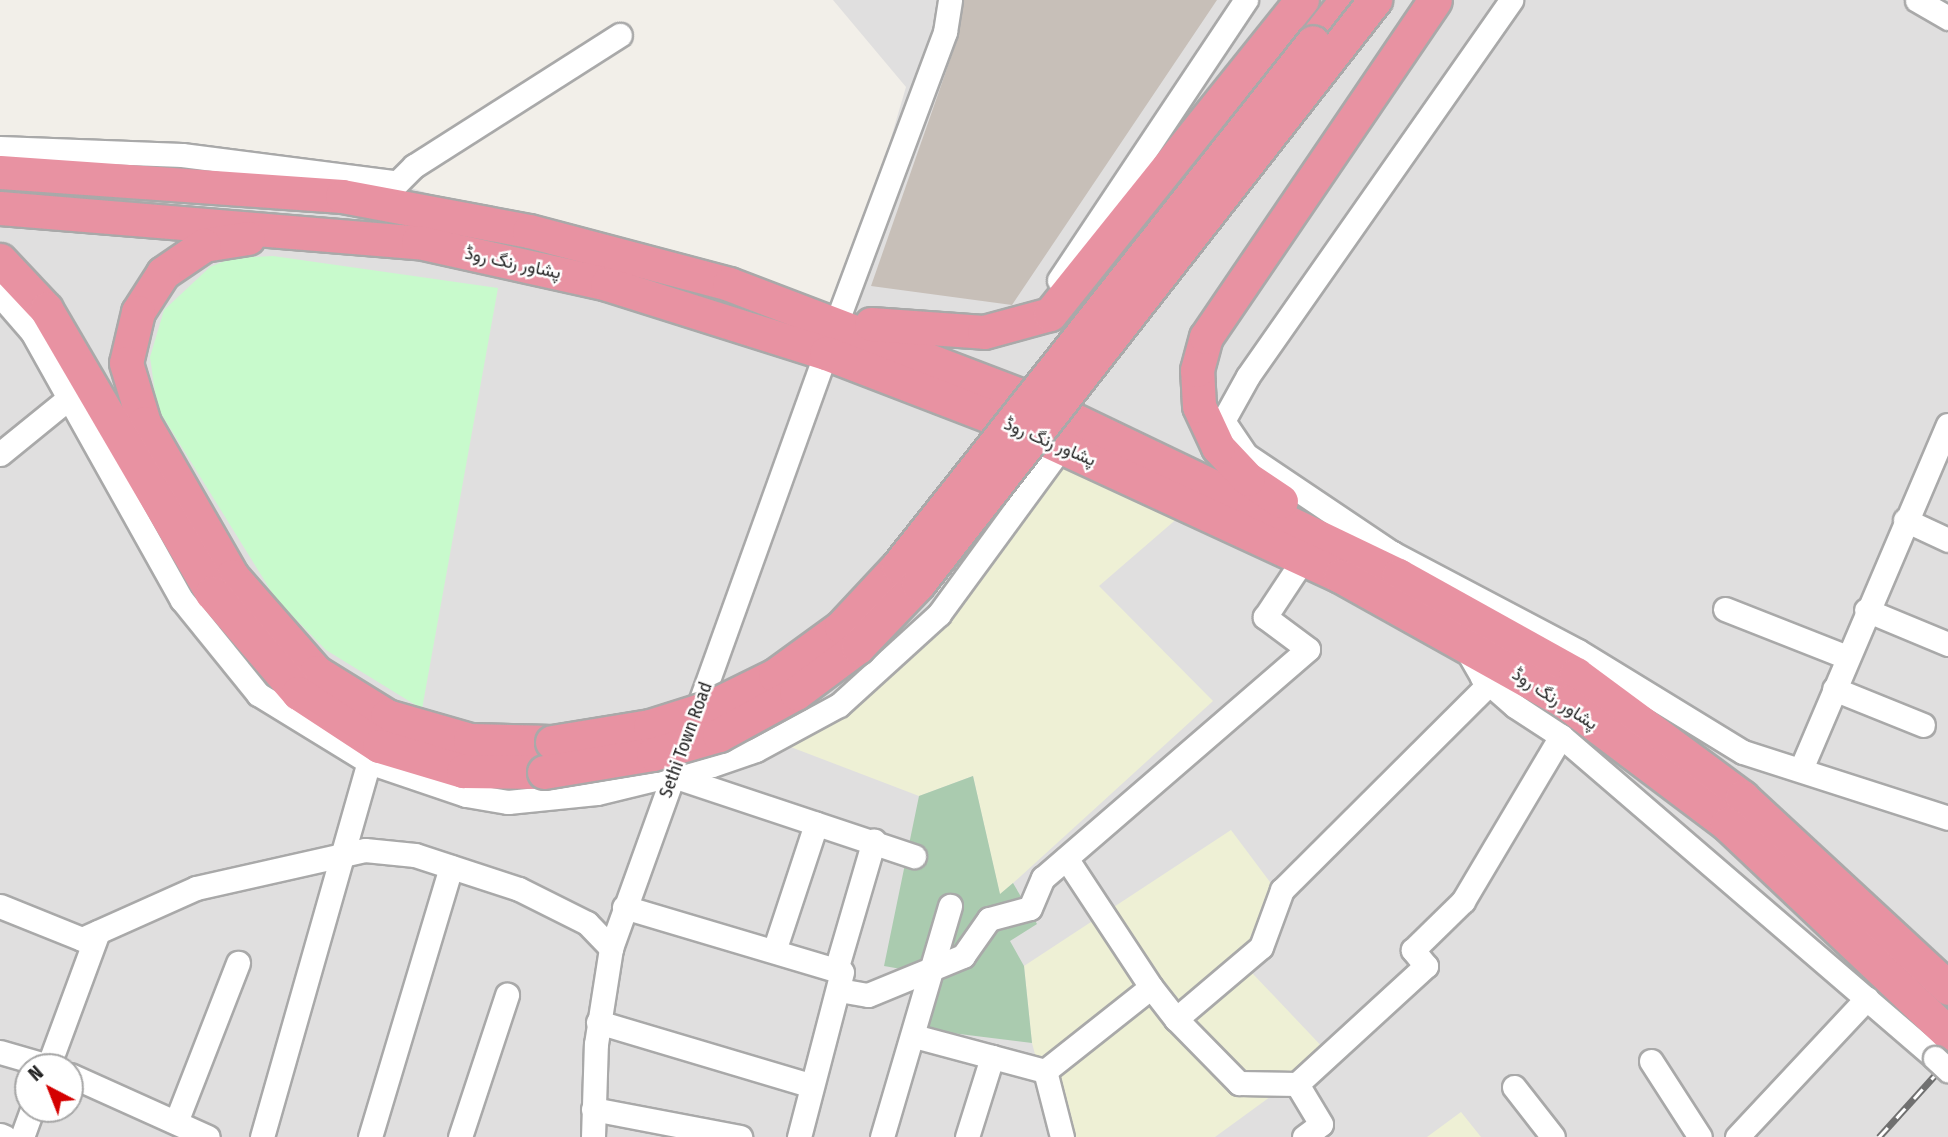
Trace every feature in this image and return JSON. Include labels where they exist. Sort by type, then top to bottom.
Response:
[{"type":"highway","points":[[837,321],[984,332],[1030,324],[1062,303],[1302,0]]},
{"type":"highway","points":[[0,260],[46,309],[212,593],[298,693],[379,746],[463,771],[548,757],[709,707],[775,675],[841,627],[898,566],[1346,0]]},
{"type":"highway","points":[[320,229],[220,240],[163,273],[128,339],[128,383],[136,407],[232,576],[316,673],[387,716],[470,740],[548,757],[653,754],[719,735],[796,693],[858,647],[918,584],[1376,0]]},
{"type":"highway","points":[[1351,552],[1248,479],[1218,447],[1199,406],[1198,370],[1229,296],[1435,0]]},
{"type":"highway","name":"پشاور رنگ روڈ","points":[[0,172],[387,192],[729,284],[837,321],[1035,401],[1351,552],[1395,564],[1576,674],[1948,988]]},
{"type":"highway","name":"پشاور رنگ روڈ","points":[[0,208],[320,229],[418,242],[607,284],[826,353],[1062,446],[1304,558],[1461,640],[1565,702],[1734,810],[1944,1054]]},
{"type":"street","points":[[837,321],[945,32],[950,0]]},
{"type":"street","points":[[1030,324],[1246,0]]},
{"type":"street","points":[[1511,0],[1248,376],[1223,421],[1246,455],[1395,564],[1578,651],[1743,752],[1948,818]]},
{"type":"street","points":[[1917,0],[1948,18]]},
{"type":"street","points":[[0,148],[182,155],[387,192],[620,35]]},
{"type":"street","points":[[0,295],[20,314],[206,636],[278,711],[369,762],[466,795],[508,802],[597,793],[673,776],[796,731],[891,662],[939,614],[1062,446]]},
{"type":"street","name":"Sethi Town Road","points":[[593,1137],[598,1021],[611,948],[826,353]]},
{"type":"street","points":[[0,454],[69,398]]},
{"type":"street","points":[[1801,769],[1866,610],[1948,425]]},
{"type":"street","points":[[1905,520],[1948,540]]},
{"type":"street","points":[[624,907],[775,948],[868,995],[963,956],[989,919],[1030,908],[1043,878],[1308,649],[1265,617],[1304,558]]},
{"type":"street","points":[[1725,609],[1847,657]]},
{"type":"street","points":[[1866,610],[1948,644]]},
{"type":"street","points":[[1461,640],[1490,683],[1561,736],[1867,998],[1944,1054]]},
{"type":"street","points":[[1176,1019],[1261,947],[1282,890],[1490,683]]},
{"type":"street","points":[[1834,690],[1923,725]]},
{"type":"street","points":[[1066,858],[1151,987],[1176,1019],[1239,1083],[1297,1084],[1426,966],[1413,950],[1463,901],[1561,736]]},
{"type":"street","points":[[262,1137],[347,853],[369,762]]},
{"type":"street","points":[[673,776],[914,856]]},
{"type":"street","points":[[775,948],[816,824]]},
{"type":"street","points":[[799,1137],[810,1085],[874,842]]},
{"type":"street","points":[[0,906],[82,939],[196,888],[347,853],[415,855],[519,889],[587,923],[611,948]]},
{"type":"street","points":[[370,1137],[450,867]]},
{"type":"street","points":[[882,1137],[914,1036],[950,906]]},
{"type":"street","points":[[55,1053],[97,932]]},
{"type":"street","points":[[176,1122],[238,963]]},
{"type":"street","points":[[1045,1071],[1151,987]]},
{"type":"street","points":[[460,1137],[507,995]]},
{"type":"street","points":[[1737,1137],[1867,998]]},
{"type":"street","points":[[598,1021],[810,1085]]},
{"type":"street","points":[[914,1036],[1045,1071]]},
{"type":"street","points":[[967,1137],[992,1057]]},
{"type":"street","points":[[1651,1061],[1700,1137]]},
{"type":"street","points":[[1045,1071],[1062,1137]]},
{"type":"street","points":[[84,1081],[208,1137]]},
{"type":"street","points":[[1297,1084],[1318,1133]]},
{"type":"street","points":[[1514,1087],[1553,1137]]},
{"type":"street","points":[[593,1109],[740,1137]]},
{"type":"street","points":[[0,1135],[5,1137]]},
{"type":"shaded area","points":[[833,0],[1948,0],[1948,1137],[0,1137],[0,149],[392,182],[837,321],[906,87]]},
{"type":"green space","points":[[273,256],[498,288],[422,709],[326,650],[276,599],[157,407],[150,357],[164,310],[210,267],[232,258]]},
{"type":"green space","points":[[1051,461],[1180,516],[1099,586],[1213,701],[1000,895],[973,776],[919,796],[775,741],[891,662]]},
{"type":"green space","points":[[973,776],[1000,894],[1013,883],[1037,924],[1010,941],[1024,966],[1032,1043],[903,1027],[924,973],[884,966],[919,796]]},
{"type":"green space","points":[[1231,830],[1288,906],[1236,956],[1329,1054],[1215,1137],[1057,1137],[1032,1043],[1024,966]]},
{"type":"green space","points":[[1461,1112],[1481,1137],[1427,1137]]},
{"type":"building","points":[[964,0],[1217,0],[1012,305],[871,286],[958,37]]},
{"type":"railway","points":[[1879,1137],[1948,1061]]}]
